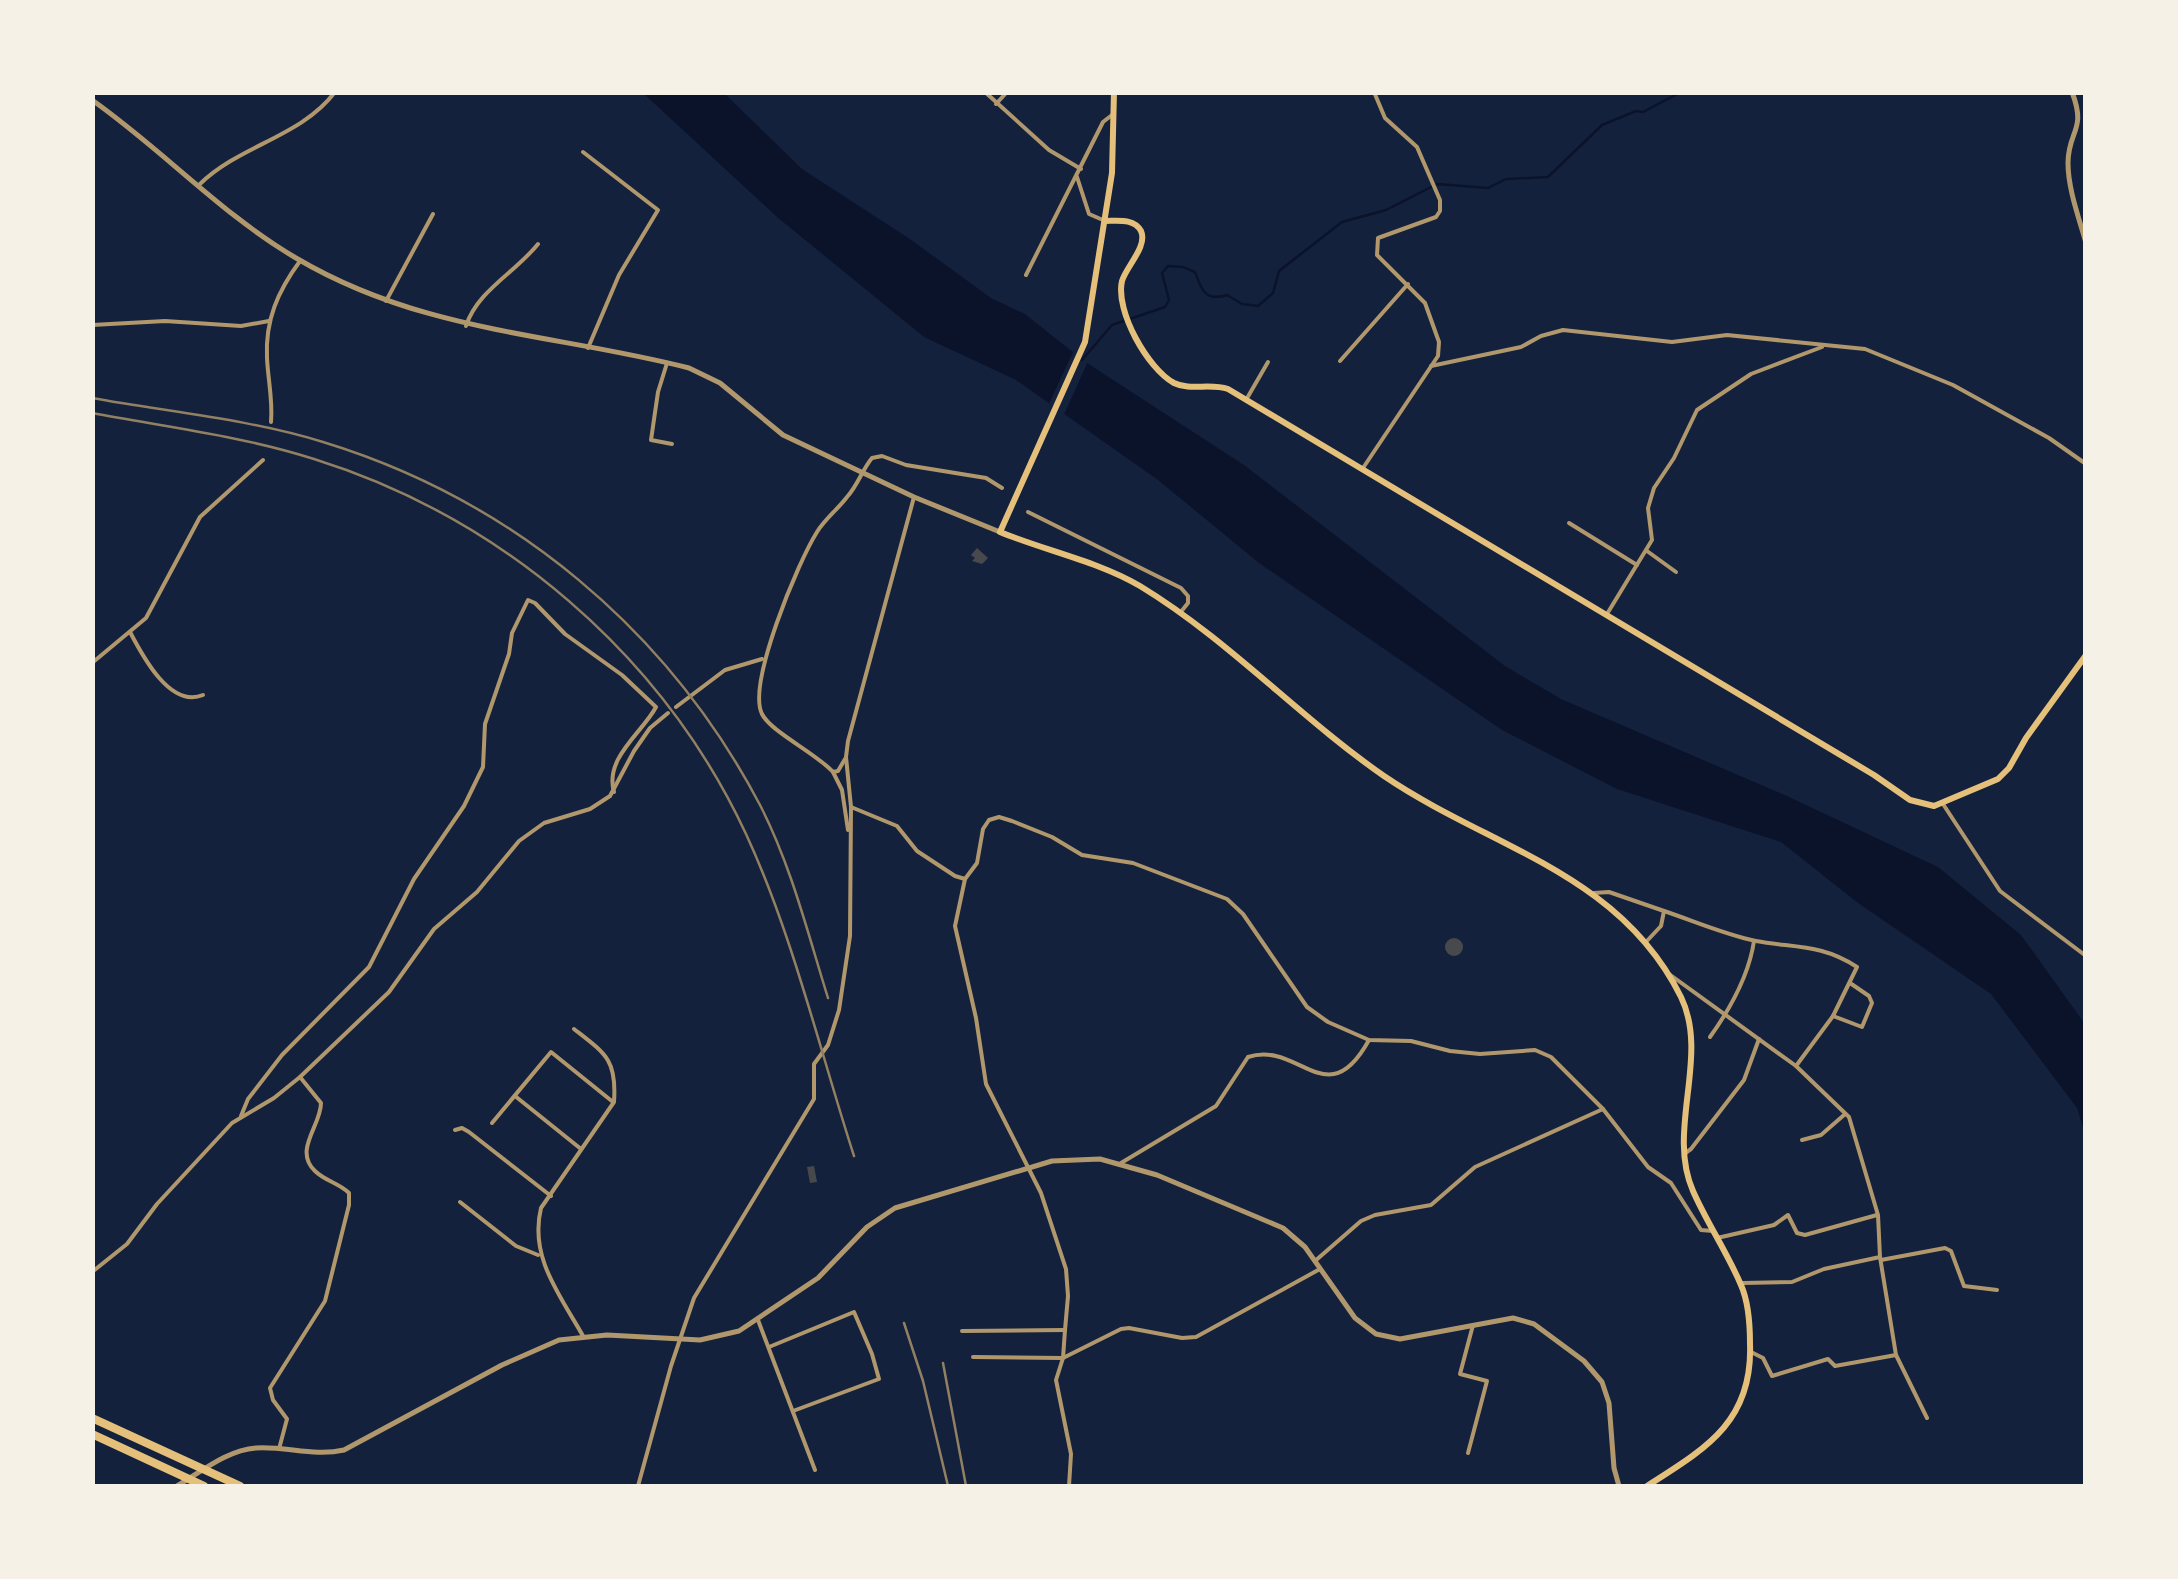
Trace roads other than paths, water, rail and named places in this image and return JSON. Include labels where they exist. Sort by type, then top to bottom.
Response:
[{"type":"highway","points":[[92,1418],[240,1486]]},
{"type":"highway","points":[[92,1434],[204,1486]]},
{"type":"main road","points":[[1114,92],[1116,112],[1105,221],[1092,312],[1080,359],[1000,532],[1124,578],[1180,613],[1385,776],[1594,893],[1645,943],[1666,971],[1688,1017],[1684,1154],[1692,1190],[1740,1283],[1748,1308],[1751,1352],[1741,1404],[1723,1431],[1646,1486]]},
{"type":"main road","points":[[1105,221],[1135,224],[1143,238],[1122,283],[1121,298],[1132,331],[1153,363],[1178,385],[1217,385],[1246,400],[1910,800],[1922,805],[1943,804],[1998,779],[2086,655]]},
{"type":"street","points":[[198,186],[252,146],[300,125],[321,110],[334,92]]},
{"type":"street","points":[[985,92],[1049,150],[1081,169]]},
{"type":"street","points":[[996,104],[1006,92]]},
{"type":"street","points":[[1363,468],[1438,356],[1439,342],[1425,304],[1377,255],[1378,238],[1436,218],[1440,200],[1417,147],[1385,118],[1374,92]]},
{"type":"street","points":[[2072,92],[2081,121],[2068,157],[2068,174],[2086,244]]},
{"type":"street","points":[[92,100],[228,213],[300,261],[386,301],[466,326],[667,362],[706,375],[782,435],[1000,532]]},
{"type":"street","points":[[1026,276],[1103,122],[1116,112]]},
{"type":"street","points":[[583,152],[658,210],[619,275],[588,348]]},
{"type":"street","points":[[1076,176],[1089,214],[1105,221]]},
{"type":"street","points":[[386,301],[433,214]]},
{"type":"street","points":[[466,326],[481,298],[538,244]]},
{"type":"street","points":[[272,422],[274,399],[267,358],[269,321],[277,298],[300,261]]},
{"type":"street","points":[[1340,361],[1408,284]]},
{"type":"street","points":[[92,325],[165,320],[242,326],[269,321]]},
{"type":"street","points":[[1431,366],[1521,348],[1541,336],[1563,330],[1672,342],[1727,335],[1865,349],[1953,385],[2086,464]]},
{"type":"street","points":[[1606,615],[1652,540],[1648,508],[1654,488],[1674,458],[1697,410],[1751,374],[1826,345]]},
{"type":"street","points":[[667,362],[651,440],[672,444]]},
{"type":"street","points":[[1246,400],[1268,362]]},
{"type":"street","points":[[850,838],[842,790],[834,772],[762,715],[758,682],[796,574],[817,532],[849,496],[872,458],[882,456],[906,465],[986,478],[1002,488]]},
{"type":"street","points":[[92,663],[146,618],[200,517],[252,474],[263,460]]},
{"type":"street","points":[[834,772],[838,772],[846,757],[856,704],[914,497]]},
{"type":"street","points":[[1028,512],[1181,588],[1188,603],[1180,613]]},
{"type":"street","points":[[1569,523],[1637,566]]},
{"type":"street","points":[[1647,551],[1676,572]]},
{"type":"street","points":[[241,1116],[248,1099],[282,1056],[369,967],[414,879],[472,792],[483,767],[485,724],[502,678],[512,633],[528,600],[656,707],[625,746],[612,783],[614,792]]},
{"type":"street","points":[[130,632],[169,687],[186,697],[203,695]]},
{"type":"street","points":[[676,707],[725,670],[764,659]]},
{"type":"street","points":[[92,1272],[127,1244],[157,1204],[241,1116],[274,1098],[300,1077],[389,992],[434,930],[477,892],[519,840],[557,817],[600,804],[614,792],[634,751],[650,728],[668,713]]},
{"type":"street","points":[[638,1486],[679,1340],[706,1276],[814,1099],[814,1064],[828,1045],[845,981],[850,936],[852,807],[846,757]]},
{"type":"street","points":[[1943,804],[2000,891],[2086,956]]},
{"type":"street","points":[[852,807],[897,826],[917,851],[966,879]]},
{"type":"street","points":[[1070,1486],[1071,1454],[1056,1380],[1063,1358],[1066,1269],[1041,1194],[986,1084],[956,926],[966,879],[977,863],[983,829],[990,820],[999,817],[1052,837],[1082,855],[1133,863],[1212,892],[1236,906],[1306,1007],[1328,1022],[1370,1040],[1411,1042],[1450,1051],[1480,1054],[1534,1050],[1562,1066],[1648,1167],[1670,1183],[1701,1230],[1715,1235],[1774,1225],[1788,1214],[1797,1233],[1805,1236],[1878,1215]]},
{"type":"street","points":[[1594,893],[1609,892],[1754,941],[1815,948],[1836,954],[1856,967],[1833,1016],[1796,1066]]},
{"type":"street","points":[[1645,943],[1661,926],[1664,911]]},
{"type":"street","points":[[1710,1037],[1734,1005],[1741,977],[1752,958],[1754,941]]},
{"type":"street","points":[[1666,971],[1796,1066],[1846,1114],[1878,1215],[1880,1259],[1896,1355],[1927,1418]]},
{"type":"street","points":[[1833,1016],[1862,1027],[1870,1012],[1869,996],[1850,983]]},
{"type":"street","points":[[574,1029],[609,1057],[616,1082],[614,1102],[542,1208],[537,1226],[540,1256],[583,1336]]},
{"type":"street","points":[[1684,1154],[1692,1150],[1744,1080],[1759,1039]]},
{"type":"street","points":[[1121,1163],[1216,1106],[1248,1056],[1264,1053],[1314,1073],[1336,1074],[1353,1064],[1370,1040]]},
{"type":"street","points":[[492,1122],[550,1052],[614,1102]]},
{"type":"street","points":[[279,1450],[287,1419],[273,1400],[270,1388],[326,1301],[349,1204],[349,1193],[312,1169],[308,1161],[308,1139],[319,1120],[321,1104],[300,1077]]},
{"type":"street","points":[[515,1096],[582,1150]]},
{"type":"street","points":[[1315,1262],[1361,1221],[1431,1206],[1475,1167],[1602,1109]]},
{"type":"street","points":[[1802,1140],[1821,1134],[1846,1114]]},
{"type":"street","points":[[455,1130],[469,1132],[551,1196]]},
{"type":"street","points":[[177,1486],[215,1463],[252,1448],[328,1454],[344,1450],[534,1349],[583,1336],[679,1340],[723,1336],[758,1320],[818,1278],[880,1216],[912,1202],[1025,1168],[1079,1159],[1121,1163],[1265,1220],[1294,1237],[1355,1318],[1376,1334],[1400,1339],[1514,1318],[1534,1324],[1594,1372],[1606,1391],[1619,1486]]},
{"type":"street","points":[[460,1202],[516,1246],[540,1256]]},
{"type":"street","points":[[1740,1283],[1792,1282],[1824,1269],[1945,1248],[1951,1250],[1964,1286],[1997,1290]]},
{"type":"street","points":[[973,1357],[1063,1358],[1120,1329],[1196,1337],[1320,1269]]},
{"type":"street","points":[[769,1347],[854,1312],[872,1354],[879,1378],[794,1411]]},
{"type":"street","points":[[758,1320],[815,1470]]},
{"type":"street","points":[[1468,1453],[1488,1381],[1460,1374],[1473,1325]]},
{"type":"street","points":[[962,1331],[1065,1330]]},
{"type":"street","points":[[1751,1352],[1763,1358],[1772,1376],[1828,1359],[1835,1366],[1896,1355]]},
{"type":"water","points":[[643,93],[724,93],[802,169],[910,239],[991,298],[1025,314],[1084,361],[1244,465],[1505,666],[1561,699],[1787,796],[1938,867],[2021,935],[2085,1024],[2085,1134],[2077,1108],[1991,994],[1858,903],[1781,842],[1617,789],[1502,730],[1259,563],[1158,480],[1016,380],[924,337],[777,217]]},
{"type":"waterway","points":[[1082,360],[1112,325],[1165,307],[1169,300],[1162,273],[1168,266],[1195,272],[1209,295],[1227,295],[1242,304],[1258,306],[1273,293],[1279,271],[1342,222],[1386,210],[1437,184],[1488,188],[1506,179],[1548,177],[1602,125],[1636,111],[1643,112],[1681,92]]},
{"type":"railway","points":[[92,398],[267,427],[393,467],[521,536],[578,580],[631,629],[680,683],[723,742],[760,805],[781,851],[828,998]]},
{"type":"railway","points":[[92,413],[259,444],[314,459],[383,485],[449,517],[511,556],[569,601],[622,652],[669,708],[711,769],[746,834],[791,952],[854,1156]]},
{"type":"railway","points":[[904,1323],[923,1381],[948,1486]]},
{"type":"railway","points":[[943,1363],[966,1486]]}]
